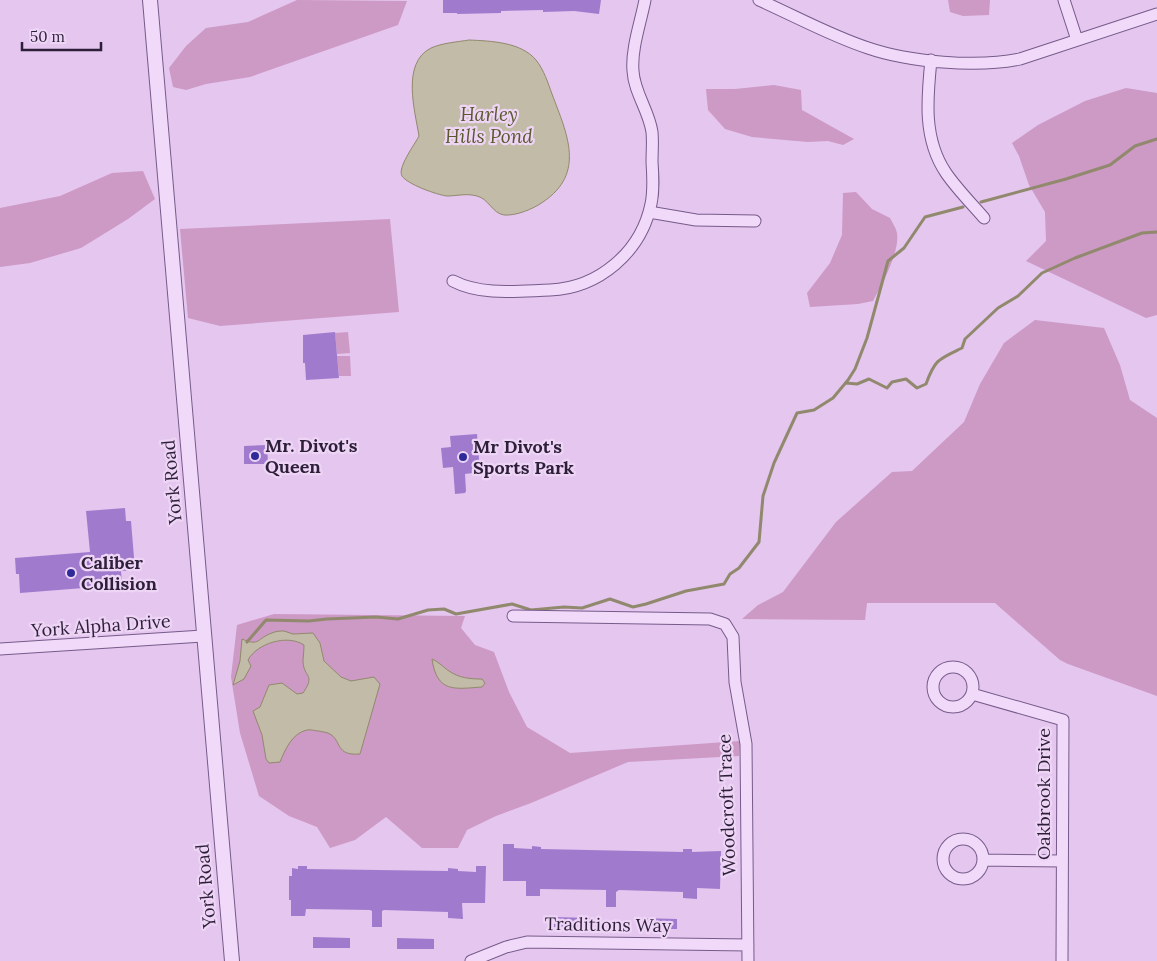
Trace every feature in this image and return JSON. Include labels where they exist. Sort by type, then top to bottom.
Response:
[{"type":"street","name":"York Road","points":[[150,0],[232,961]]},
{"type":"street","points":[[453,281],[468,288],[480,290],[555,290],[579,285],[604,272],[626,255],[637,239],[649,212],[652,195],[652,133],[635,85],[632,68],[645,0]]},
{"type":"street","points":[[760,0],[780,4],[868,48],[902,57],[971,62],[1008,61],[1157,14]]},
{"type":"street","points":[[1064,0],[1077,40]]},
{"type":"street","points":[[931,60],[928,118],[933,148],[946,173],[984,218]]},
{"type":"street","points":[[649,212],[696,220],[755,221]]},
{"type":"street","name":"Woodcroft Trace","points":[[512,616],[710,619],[721,622],[728,628],[733,637],[735,682],[746,744],[748,961]]},
{"type":"street","name":"York Alpha Drive","points":[[0,649],[203,636]]},
{"type":"street","name":"Oakbrook Drive","points":[[972,694],[1063,720],[1062,961]]},
{"type":"street","points":[[983,860],[1062,861]]},
{"type":"street","name":"Traditions Way","points":[[471,961],[506,947],[527,942],[748,945]]},
{"type":"shaded area","points":[[297,0],[407,1],[398,25],[250,77],[206,84],[186,90],[173,87],[169,68],[186,46],[206,28],[248,22]]},
{"type":"shaded area","points":[[948,0],[990,0],[989,15],[963,16],[950,12]]},
{"type":"shaded area","points":[[774,85],[801,90],[802,110],[854,139],[843,145],[828,141],[808,142],[752,137],[725,129],[708,110],[706,89],[735,89]]},
{"type":"shaded area","points":[[1126,88],[1157,93],[1157,315],[1146,318],[1026,261],[1046,241],[1045,212],[1029,185],[1019,156],[1012,143],[1038,125],[1085,101]]},
{"type":"shaded area","points":[[143,171],[155,199],[128,219],[81,248],[30,263],[0,267],[0,208],[60,196],[112,173]]},
{"type":"shaded area","points":[[856,192],[872,209],[890,218],[896,229],[896,249],[889,268],[873,301],[858,304],[810,307],[807,293],[830,263],[842,235],[843,193]]},
{"type":"shaded area","points":[[390,219],[399,312],[220,326],[188,318],[180,229]]},
{"type":"shaded area","points":[[1035,320],[1104,328],[1120,365],[1130,400],[1157,418],[1157,696],[1060,660],[995,603],[867,603],[865,620],[742,619],[758,605],[783,592],[836,522],[892,472],[912,471],[964,422],[980,384],[1004,343]]},
{"type":"shaded area","points":[[348,332],[350,353],[337,354],[335,333]]},
{"type":"shaded area","points":[[337,356],[350,356],[351,376],[339,376]]},
{"type":"shaded area","points":[[274,614],[465,616],[461,628],[475,645],[494,652],[509,692],[527,727],[570,753],[740,741],[739,756],[628,762],[496,816],[467,830],[458,848],[422,848],[386,817],[355,840],[330,848],[317,827],[289,816],[259,796],[240,733],[231,677],[237,625]]},
{"type":"water","name":"Harley Hills Pond","points":[[469,40],[514,46],[530,54],[544,72],[563,124],[569,152],[569,166],[565,179],[556,191],[543,202],[519,213],[500,214],[485,200],[473,195],[447,196],[436,194],[416,186],[402,176],[401,172],[404,162],[419,136],[412,88],[416,65],[422,55],[431,48]]},
{"type":"water","points":[[284,631],[293,634],[313,633],[320,643],[324,661],[341,677],[351,681],[374,677],[380,684],[360,754],[346,753],[329,733],[308,730],[293,738],[280,762],[269,763],[266,759],[262,735],[253,711],[260,707],[269,685],[282,683],[297,694],[303,693],[309,682],[303,662],[304,645],[290,640],[282,640],[265,645],[252,654],[248,660],[251,666],[244,679],[233,685],[240,661],[242,639],[255,642],[274,632]]},
{"type":"water","points":[[432,659],[461,677],[482,679],[485,683],[482,687],[455,688],[448,686],[438,678]]},
{"type":"building","points":[[443,0],[601,0],[599,14],[574,11],[543,12],[543,10],[457,14],[443,13]]},
{"type":"building","points":[[335,332],[339,378],[306,380],[305,363],[303,363],[303,335]]},
{"type":"building","points":[[477,434],[480,472],[465,474],[465,493],[455,494],[453,467],[443,468],[441,448],[451,447],[450,436]]},
{"type":"building","points":[[267,445],[268,464],[244,464],[244,446]]},
{"type":"building","points":[[125,508],[126,521],[131,521],[135,570],[121,571],[122,585],[20,593],[19,574],[16,574],[15,558],[90,552],[86,511]]},
{"type":"building","points":[[503,844],[514,844],[514,848],[532,849],[532,846],[541,847],[541,849],[683,852],[683,849],[692,849],[692,852],[721,851],[720,889],[697,888],[697,899],[683,898],[683,892],[619,890],[616,892],[616,907],[606,907],[606,890],[540,889],[540,896],[526,896],[526,881],[503,881]]},
{"type":"building","points":[[298,866],[307,866],[307,869],[448,871],[448,868],[458,869],[458,871],[476,872],[476,866],[486,866],[485,903],[462,903],[463,919],[448,918],[448,912],[384,910],[382,911],[382,927],[372,927],[372,911],[370,910],[306,909],[305,916],[291,916],[289,876],[292,876],[292,868],[298,869]]},
{"type":"building","points":[[554,917],[591,918],[591,927],[554,927]]},
{"type":"building","points":[[640,918],[677,919],[677,929],[640,929]]},
{"type":"building","points":[[313,937],[350,938],[350,948],[313,948]]},
{"type":"building","points":[[397,938],[434,939],[434,949],[397,949]]},
{"type":"waterway","points":[[981,202],[1110,165],[1135,146],[1157,139]]},
{"type":"waterway","points":[[247,642],[266,620],[309,621],[376,617],[398,619],[428,610],[444,609],[456,614],[512,604],[531,610],[564,607],[582,608],[610,599],[633,607],[686,591],[724,584],[730,574],[739,568],[759,542],[763,496],[774,463],[797,413],[814,410],[833,398],[855,369],[867,338],[888,261],[904,248],[925,217],[963,207]]},
{"type":"waterway","points":[[846,383],[857,384],[869,379],[887,388],[892,382],[906,379],[917,388],[926,384],[932,369],[939,361],[962,348],[965,339],[998,308],[1018,296],[1042,273],[1075,258],[1142,233],[1157,232]]},
{"type":"place","name":"Mr. Divot's Queen","points":[[255,456]]},
{"type":"place","name":"Mr Divot's Sports Park","points":[[463,457]]},
{"type":"place","name":"Caliber Collision","points":[[71,573]]}]
